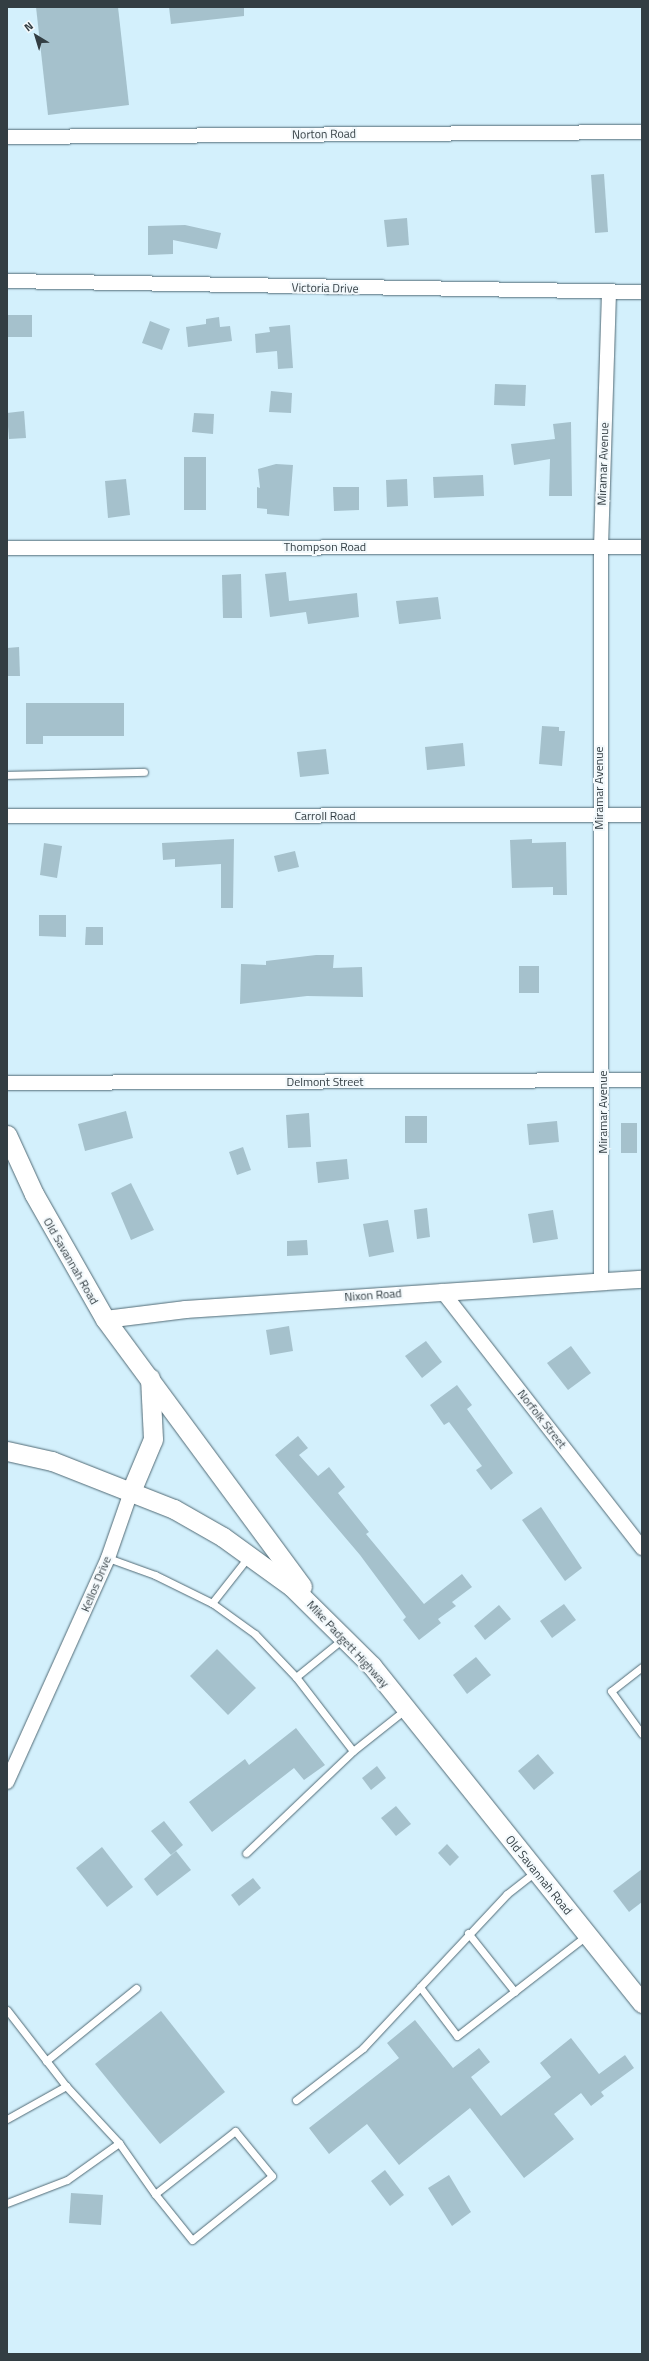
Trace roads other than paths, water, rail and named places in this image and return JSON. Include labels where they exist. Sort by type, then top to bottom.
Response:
[{"type":"main road","name":"Old Savannah Road","points":[[7,1135],[37,1201],[105,1319],[328,1620]]},
{"type":"main road","name":"Kellos Drive","points":[[132,1489],[153,1439],[150,1378]]},
{"type":"main road","name":"Mike Padgett Highway","points":[[7,1451],[52,1461],[132,1489],[174,1509],[250,1555],[328,1620],[345,1637],[436,1746]]},
{"type":"main road","name":"Old Savannah Road","points":[[436,1746],[642,2003]]},
{"type":"street","name":"Norton Road","points":[[7,137],[642,132]]},
{"type":"street","name":"Victoria Drive","points":[[7,281],[609,294],[642,292]]},
{"type":"street","name":"Miramar Avenue","points":[[601,1281],[603,1081],[599,816],[601,547],[609,294]]},
{"type":"street","name":"Thompson Road","points":[[7,548],[642,547]]},
{"type":"street","name":"Carroll Road","points":[[7,816],[642,815]]},
{"type":"street","name":"Delmont Street","points":[[7,1083],[642,1080]]},
{"type":"street","name":"Nixon Road","points":[[105,1319],[185,1308],[642,1279]]},
{"type":"street","name":"Norfolk Street","points":[[442,1291],[642,1548]]},
{"type":"street","name":"Kellos Drive","points":[[7,1782],[108,1558],[132,1489]]},
{"type":"lane","points":[[7,775],[144,772]]},
{"type":"lane","points":[[212,1603],[250,1555]]},
{"type":"lane","points":[[108,1558],[155,1575],[212,1603],[255,1634],[296,1677],[352,1751]]},
{"type":"lane","points":[[296,1677],[345,1637]]},
{"type":"lane","points":[[642,1667],[611,1691],[642,1734]]},
{"type":"lane","points":[[246,1852],[352,1751],[406,1709]]},
{"type":"lane","points":[[296,2100],[363,2048],[468,1933],[507,1894],[536,1871]]},
{"type":"lane","points":[[468,1933],[515,1992]]},
{"type":"lane","points":[[420,1987],[457,2036],[588,1935]]},
{"type":"lane","points":[[46,2061],[136,1988]]},
{"type":"lane","points":[[7,2010],[66,2086],[119,2143],[155,2194],[192,2240],[272,2176],[235,2131],[155,2194]]},
{"type":"lane","points":[[7,2119],[66,2086]]},
{"type":"lane","points":[[7,2203],[67,2180],[119,2143]]}]
